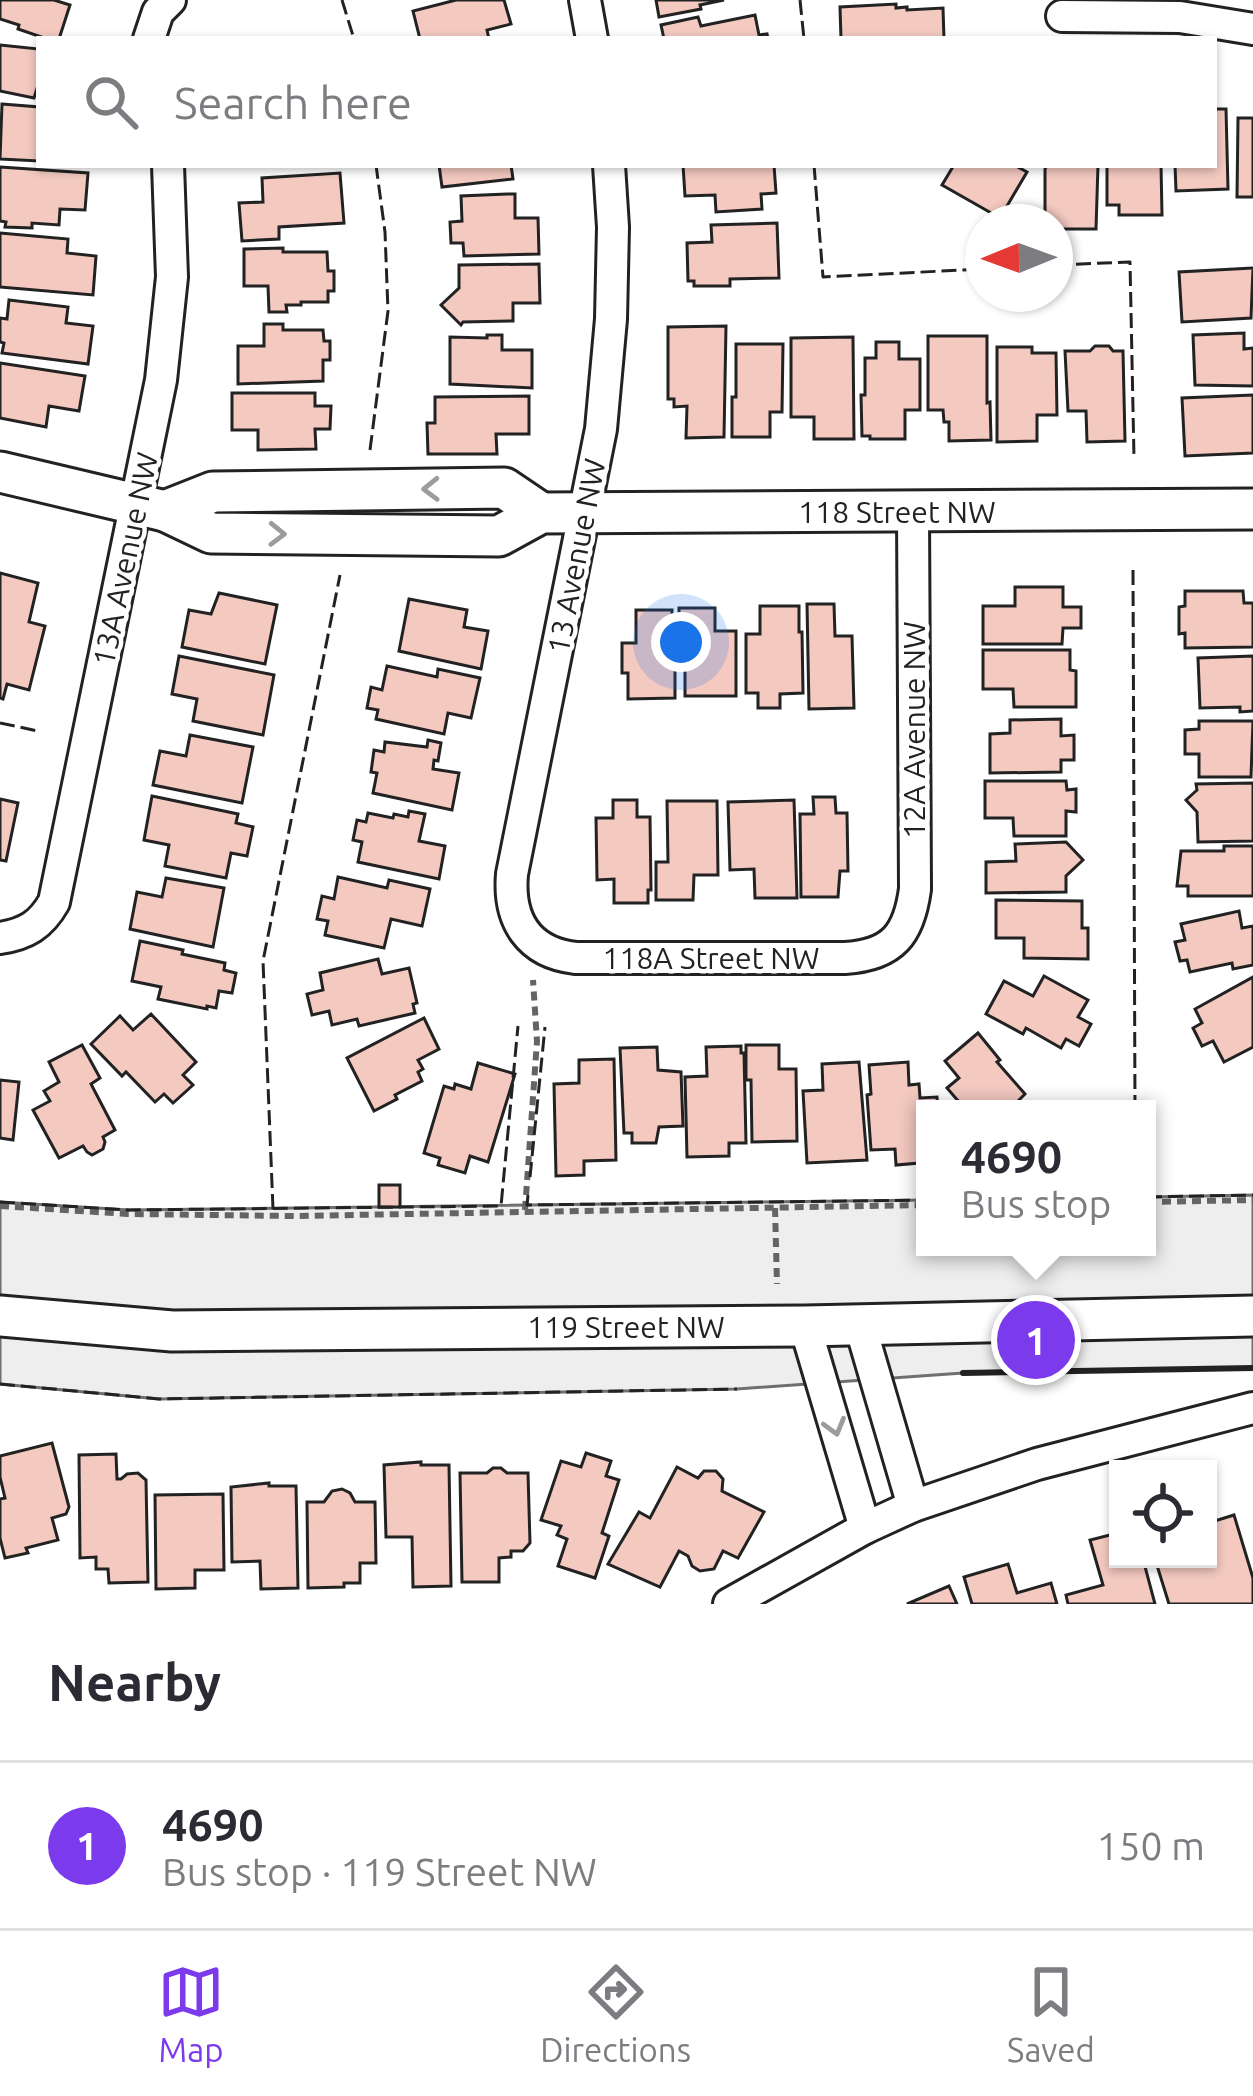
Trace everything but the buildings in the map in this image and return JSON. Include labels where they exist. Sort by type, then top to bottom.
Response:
[{"type":"street","points":[[150,33],[158,12],[170,0]]},
{"type":"street","points":[[585,0],[591,36]]},
{"type":"street","points":[[1062,16],[1180,17],[1253,29]]},
{"type":"street","name":"13A Avenue NW","points":[[10,936],[45,918],[54,902],[151,508],[170,313],[173,238],[168,168]]},
{"type":"street","name":"13 Avenue NW","points":[[530,940],[514,908],[512,874],[601,429],[611,320],[609,168]]},
{"type":"street","name":"118 Street NW","points":[[0,472],[151,508],[211,533],[499,536],[541,513],[1253,509]]},
{"type":"street","name":"12A Avenue NW","points":[[894,942],[912,910],[915,889],[913,512]]},
{"type":"street","name":"118A Street NW","points":[[530,940],[554,955],[576,958],[845,958],[880,951],[894,942]]},
{"type":"street","name":"119 Street NW","points":[[0,1316],[172,1331],[805,1327],[1253,1316]]},
{"type":"street","points":[[860,1325],[913,1506]]},
{"type":"street","points":[[805,1327],[865,1528]]},
{"type":"street","points":[[729,1604],[913,1506],[1037,1464],[1253,1408]]},
{"type":"path","points":[[525,1210],[537,1041],[530,940]]},
{"type":"path","points":[[1156,1202],[1253,1200]]},
{"type":"path","points":[[0,1206],[247,1216],[916,1205]]},
{"type":"path","points":[[775,1208],[777,1284]]},
{"type":"shaded area","points":[[1253,1195],[1253,1368],[963,1373],[737,1389],[159,1399],[0,1384],[0,1202],[129,1210],[916,1200],[916,1256],[1156,1256],[1156,1197]]},
{"type":"fence","points":[[342,0],[353,36]]},
{"type":"fence","points":[[800,0],[804,36]]},
{"type":"fence","points":[[370,450],[388,311],[376,168]]},
{"type":"fence","points":[[814,168],[823,277],[965,270]]},
{"type":"fence","points":[[1073,264],[1130,262],[1134,458]]},
{"type":"fence","points":[[1133,570],[1135,1100]]},
{"type":"fence","points":[[273,1209],[263,961],[340,575]]},
{"type":"fence","points":[[0,723],[38,731]]},
{"type":"fence","points":[[0,1202],[129,1210],[501,1206],[518,1026]]},
{"type":"fence","points":[[530,1177],[545,1027]]},
{"type":"fence","points":[[528,1195],[527,1205],[916,1200]]},
{"type":"fence","points":[[1156,1197],[1253,1195]]},
{"type":"fence","points":[[0,1384],[159,1399],[737,1389]]},
{"type":"wall","points":[[963,1373],[1253,1368]]},
{"type":"place","name":"4690","points":[[1036,1340]]}]
